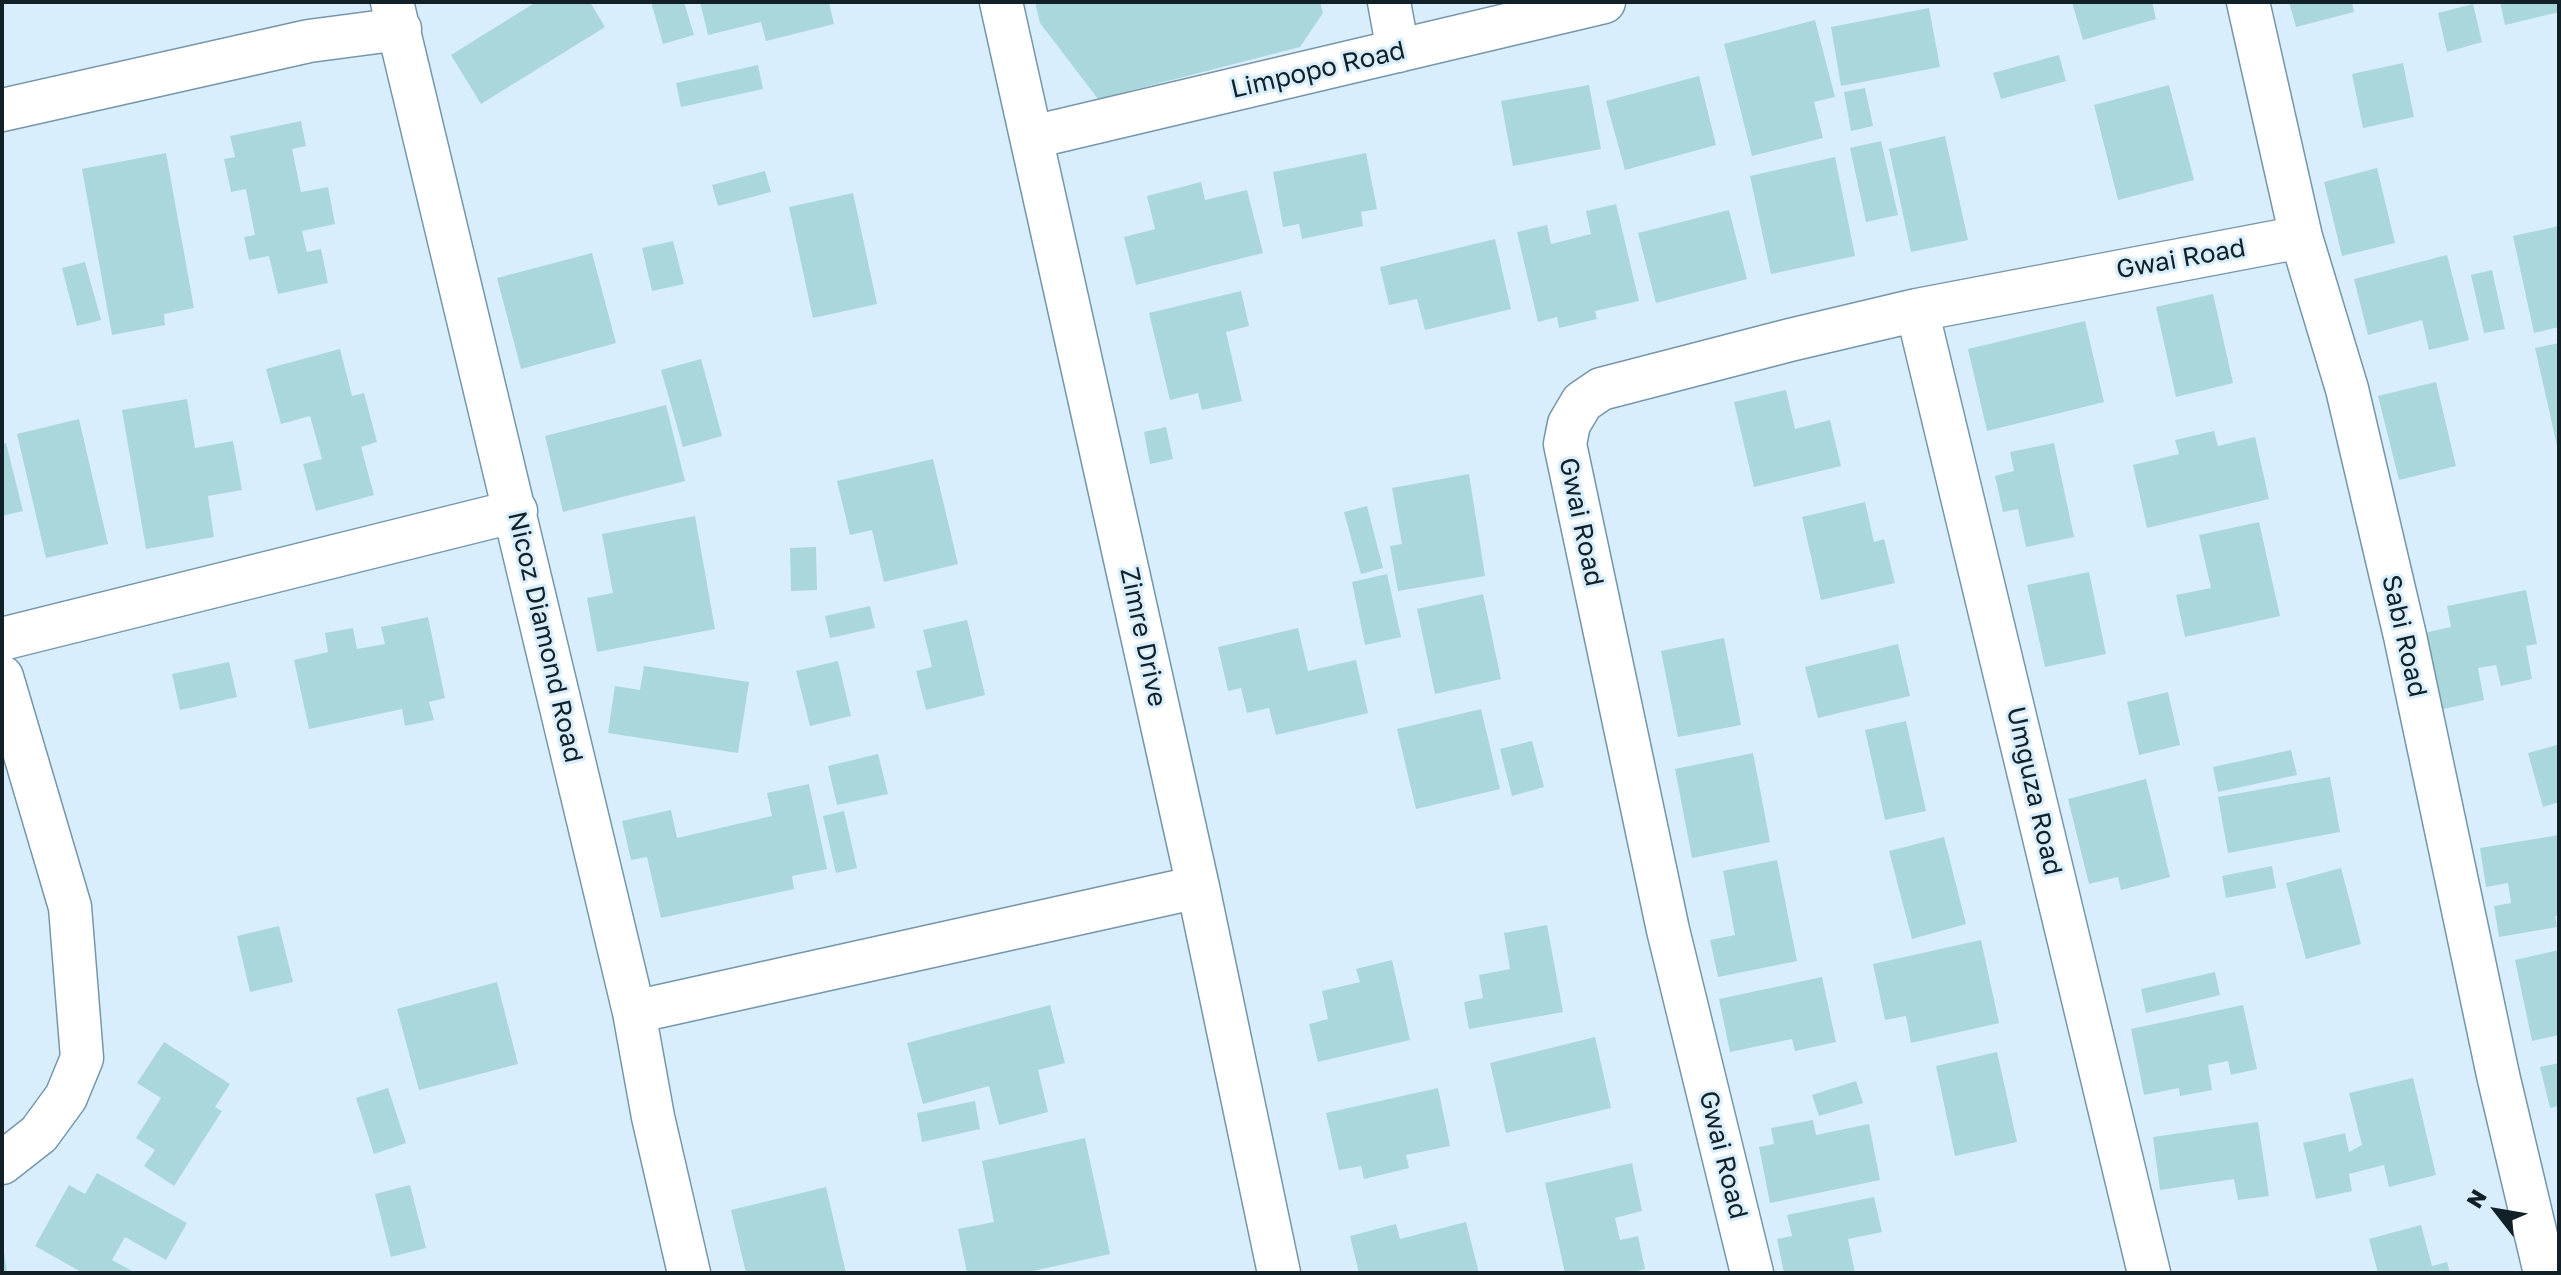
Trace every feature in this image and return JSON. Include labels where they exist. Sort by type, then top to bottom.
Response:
[{"type":"street","name":"Zimre Drive","points":[[1001,2],[1198,887],[1279,1273]]},
{"type":"street","points":[[1389,2],[1398,51]]},
{"type":"street","name":"Limpopo Road","points":[[1033,137],[1604,2]]},
{"type":"street","name":"Sabi Road","points":[[2248,2],[2301,237],[2347,389],[2387,559],[2498,1075],[2546,1247]]},
{"type":"street","points":[[2,110],[309,41],[396,15]]},
{"type":"street","name":"Nicoz Diamond Road","points":[[396,15],[634,1012],[653,1117],[689,1273]]},
{"type":"street","name":"Gwai Road","points":[[1752,1273],[1668,930],[1565,444],[1569,424],[1582,402],[1601,389],[1917,310],[2301,237]]},
{"type":"street","name":"Umguza Road","points":[[1917,310],[2149,1273]]},
{"type":"street","points":[[2,639],[516,511]]},
{"type":"street","points":[[2,677],[70,907],[82,1058],[66,1097],[39,1134],[2,1163]]},
{"type":"street","points":[[634,1012],[1198,887]]},
{"type":"building","points":[[536,2],[590,2],[605,27],[481,104],[451,55]]},
{"type":"building","points":[[651,2],[684,2],[694,35],[663,44]]},
{"type":"building","points":[[700,2],[829,2],[834,24],[766,41],[761,22],[708,35]]},
{"type":"building","points":[[1035,2],[1320,2],[1323,13],[1300,47],[1098,99],[1040,23]]},
{"type":"building","points":[[2072,2],[2152,2],[2156,19],[2083,40]]},
{"type":"building","points":[[2289,2],[2352,2],[2354,12],[2296,27]]},
{"type":"building","points":[[2500,2],[2559,2],[2559,12],[2505,25]]},
{"type":"building","points":[[2473,4],[2482,42],[2447,52],[2438,13]]},
{"type":"building","points":[[1929,8],[1940,67],[1841,86],[1831,27]]},
{"type":"building","points":[[1815,20],[1835,97],[1814,102],[1823,138],[1752,156],[1724,44]]},
{"type":"building","points":[[2059,55],[2066,81],[2001,99],[1993,73]]},
{"type":"building","points":[[2403,63],[2414,117],[2363,128],[2352,74]]},
{"type":"building","points":[[758,65],[763,89],[681,107],[676,83]]},
{"type":"building","points":[[1699,76],[1716,145],[1625,170],[1606,101]]},
{"type":"building","points":[[1589,85],[1601,149],[1513,166],[1501,101]]},
{"type":"building","points":[[2169,85],[2194,180],[2118,200],[2094,105]]},
{"type":"building","points":[[1865,88],[1873,126],[1851,131],[1844,92]]},
{"type":"building","points":[[301,121],[306,146],[292,149],[301,192],[328,187],[335,224],[302,231],[307,252],[321,249],[328,283],[278,294],[269,256],[249,260],[244,237],[255,235],[246,189],[231,192],[224,159],[235,157],[230,136]]},
{"type":"building","points":[[1945,136],[1968,240],[1911,252],[1889,149]]},
{"type":"building","points":[[1881,141],[1898,215],[1866,222],[1850,148]]},
{"type":"building","points":[[166,153],[194,308],[164,314],[165,325],[112,335],[82,169]]},
{"type":"building","points":[[1366,153],[1377,209],[1361,212],[1363,226],[1302,239],[1299,224],[1283,227],[1273,172]]},
{"type":"building","points":[[1835,157],[1855,256],[1771,274],[1750,176]]},
{"type":"building","points":[[2377,168],[2395,243],[2342,256],[2324,182]]},
{"type":"building","points":[[765,171],[771,192],[718,206],[712,185]]},
{"type":"building","points":[[1201,182],[1205,200],[1247,190],[1263,253],[1136,285],[1124,237],[1155,229],[1147,196]]},
{"type":"building","points":[[853,193],[877,304],[813,318],[789,207]]},
{"type":"building","points":[[1616,204],[1639,301],[1595,311],[1597,319],[1559,328],[1557,317],[1538,322],[1517,232],[1547,225],[1551,244],[1591,234],[1586,211]]},
{"type":"building","points":[[1729,210],[1747,279],[1656,303],[1638,233]]},
{"type":"building","points":[[2559,226],[2559,327],[2534,333],[2513,236]]},
{"type":"building","points":[[1495,239],[1511,309],[1425,330],[1417,299],[1389,305],[1380,267]]},
{"type":"building","points":[[673,241],[684,284],[652,291],[642,248]]},
{"type":"building","points":[[592,253],[616,343],[521,369],[497,278]]},
{"type":"building","points":[[2447,255],[2469,340],[2429,350],[2422,320],[2368,335],[2354,279]]},
{"type":"building","points":[[85,262],[101,320],[77,326],[62,268]]},
{"type":"building","points":[[2492,270],[2505,329],[2484,333],[2471,275]]},
{"type":"building","points":[[1241,291],[1249,326],[1226,332],[1242,401],[1202,410],[1198,393],[1170,400],[1149,313]]},
{"type":"building","points":[[2213,294],[2233,383],[2176,397],[2156,307]]},
{"type":"building","points":[[2085,321],[2104,402],[1987,431],[1968,349]]},
{"type":"building","points":[[2559,343],[2559,450],[2558,450],[2535,348]]},
{"type":"building","points":[[340,349],[352,396],[364,393],[377,442],[361,447],[374,495],[316,511],[303,464],[322,459],[310,416],[281,424],[266,369]]},
{"type":"building","points":[[701,359],[722,436],[683,447],[661,370]]},
{"type":"building","points":[[2436,382],[2456,466],[2399,480],[2378,396]]},
{"type":"building","points":[[1786,390],[1795,429],[1830,420],[1841,466],[1754,487],[1734,402]]},
{"type":"building","points":[[187,399],[195,448],[233,441],[242,490],[208,496],[214,537],[146,549],[122,410]]},
{"type":"building","points":[[666,405],[685,481],[563,512],[545,436]]},
{"type":"building","points":[[79,419],[108,544],[46,558],[17,434]]},
{"type":"building","points":[[1166,427],[1173,459],[1150,464],[1144,432]]},
{"type":"building","points":[[2214,431],[2218,446],[2255,437],[2269,499],[2147,528],[2133,465],[2179,454],[2175,440]]},
{"type":"building","points":[[6,443],[23,511],[2,516],[2,444]]},
{"type":"building","points":[[2054,443],[2074,537],[2026,547],[2018,509],[2003,512],[1995,476],[2014,471],[2010,452]]},
{"type":"building","points":[[933,459],[958,564],[884,582],[872,530],[850,535],[837,481]]},
{"type":"building","points":[[1469,474],[1485,576],[1398,591],[1390,546],[1402,544],[1392,488]]},
{"type":"building","points":[[1865,502],[1874,542],[1884,539],[1895,583],[1821,600],[1802,517]]},
{"type":"building","points":[[1367,506],[1383,568],[1361,574],[1344,512]]},
{"type":"building","points":[[695,516],[715,629],[597,652],[587,598],[613,593],[602,534]]},
{"type":"building","points":[[2259,522],[2280,616],[2185,637],[2176,595],[2211,588],[2199,535]]},
{"type":"building","points":[[816,547],[817,590],[791,591],[790,548]]},
{"type":"building","points":[[2089,572],[2106,654],[2045,667],[2027,585]]},
{"type":"building","points":[[1387,574],[1401,637],[1365,645],[1352,582]]},
{"type":"building","points":[[2526,590],[2537,644],[2526,646],[2532,679],[2501,686],[2496,665],[2478,668],[2484,700],[2439,710],[2424,633],[2451,627],[2447,606]]},
{"type":"building","points":[[1483,594],[1501,679],[1435,694],[1417,609]]},
{"type":"building","points":[[870,606],[875,628],[830,638],[825,616]]},
{"type":"building","points":[[428,617],[445,698],[429,702],[434,720],[405,726],[402,709],[309,729],[294,660],[328,652],[325,633],[353,628],[357,649],[385,644],[381,627]]},
{"type":"building","points":[[967,620],[985,695],[926,710],[916,671],[932,667],[923,630]]},
{"type":"building","points":[[1298,628],[1308,671],[1356,660],[1368,713],[1276,735],[1269,708],[1247,713],[1241,688],[1228,691],[1218,647]]},
{"type":"building","points":[[1724,638],[1741,725],[1678,737],[1661,651]]},
{"type":"building","points":[[1898,644],[1910,696],[1818,718],[1805,667]]},
{"type":"building","points":[[838,661],[851,716],[810,726],[796,671]]},
{"type":"building","points":[[229,662],[237,697],[180,710],[172,674]]},
{"type":"building","points":[[644,666],[749,682],[738,753],[608,733],[615,686],[640,690]]},
{"type":"building","points":[[2168,692],[2180,745],[2139,755],[2127,702]]},
{"type":"building","points":[[1481,709],[1500,789],[1416,809],[1397,729]]},
{"type":"building","points":[[1906,721],[1926,811],[1885,820],[1865,730]]},
{"type":"building","points":[[1532,741],[1544,787],[1512,796],[1500,749]]},
{"type":"building","points":[[2557,745],[2559,802],[2543,807],[2528,753]]},
{"type":"building","points":[[2291,750],[2297,775],[2218,792],[2213,767]]},
{"type":"building","points":[[1753,753],[1770,842],[1692,858],[1675,769]]},
{"type":"building","points":[[878,754],[888,794],[837,805],[828,766]]},
{"type":"building","points":[[2330,777],[2340,832],[2228,853],[2218,797]]},
{"type":"building","points":[[2146,779],[2170,877],[2121,890],[2118,877],[2089,884],[2068,799]]},
{"type":"building","points":[[809,784],[827,869],[792,876],[794,889],[661,918],[647,857],[631,860],[622,821],[671,810],[677,838],[772,816],[767,793]]},
{"type":"building","points":[[844,811],[857,868],[836,873],[823,816]]},
{"type":"building","points":[[2559,835],[2557,927],[2499,937],[2494,906],[2511,903],[2508,883],[2486,887],[2480,848]]},
{"type":"building","points":[[1944,837],[1966,924],[1912,939],[1889,851]]},
{"type":"building","points":[[1777,860],[1797,961],[1718,977],[1710,940],[1735,935],[1723,871]]},
{"type":"building","points":[[2272,866],[2276,888],[2226,898],[2222,876]]},
{"type":"building","points":[[2341,868],[2361,944],[2306,959],[2286,883]]},
{"type":"building","points":[[1547,925],[1563,1012],[1469,1029],[1464,1002],[1483,998],[1479,975],[1510,969],[1504,933]]},
{"type":"building","points":[[279,926],[293,982],[250,992],[237,936]]},
{"type":"building","points":[[1981,940],[1999,1023],[1911,1043],[1906,1016],[1885,1020],[1873,964]]},
{"type":"building","points":[[2559,950],[2559,1035],[2532,1041],[2515,960]]},
{"type":"building","points":[[1392,960],[1410,1040],[1318,1062],[1309,1024],[1328,1019],[1322,991],[1360,982],[1356,969]]},
{"type":"building","points":[[2215,972],[2220,995],[2146,1013],[2141,989]]},
{"type":"building","points":[[1822,977],[1836,1042],[1795,1051],[1792,1039],[1730,1052],[1719,999]]},
{"type":"building","points":[[497,982],[518,1064],[419,1090],[397,1009]]},
{"type":"building","points":[[1050,1005],[1065,1063],[1038,1070],[1048,1112],[999,1125],[989,1086],[923,1104],[907,1043]]},
{"type":"building","points":[[2243,1005],[2257,1069],[2231,1075],[2228,1061],[2208,1065],[2212,1090],[2180,1096],[2179,1088],[2144,1095],[2131,1029]]},
{"type":"building","points":[[1595,1037],[1611,1108],[1506,1133],[1490,1063]]},
{"type":"building","points":[[164,1042],[230,1084],[215,1107],[222,1111],[174,1186],[144,1166],[155,1150],[136,1138],[161,1098],[137,1083]]},
{"type":"building","points":[[1997,1052],[2017,1142],[1955,1156],[1936,1066]]},
{"type":"building","points":[[2559,1063],[2559,1106],[2550,1108],[2540,1067]]},
{"type":"building","points":[[2413,1078],[2436,1175],[2389,1187],[2384,1165],[2349,1174],[2352,1191],[2316,1199],[2303,1143],[2345,1133],[2349,1152],[2362,1145],[2349,1093]]},
{"type":"building","points":[[1856,1081],[1863,1103],[1819,1116],[1812,1095]]},
{"type":"building","points":[[388,1088],[406,1143],[374,1154],[356,1098]]},
{"type":"building","points":[[1438,1088],[1450,1146],[1406,1155],[1409,1168],[1364,1179],[1361,1166],[1339,1170],[1326,1113]]},
{"type":"building","points":[[975,1101],[980,1129],[922,1142],[917,1113]]},
{"type":"building","points":[[1813,1120],[1816,1135],[1869,1124],[1880,1180],[1770,1203],[1759,1147],[1774,1144],[1771,1128]]},
{"type":"building","points":[[2258,1122],[2269,1196],[2238,1200],[2234,1179],[2160,1190],[2153,1137]]},
{"type":"building","points":[[1085,1138],[1110,1254],[1024,1273],[967,1273],[958,1229],[994,1222],[982,1161]]},
{"type":"building","points":[[1632,1163],[1642,1211],[1615,1218],[1620,1240],[1638,1236],[1645,1269],[1629,1273],[1565,1273],[1545,1183]]},
{"type":"building","points":[[97,1173],[187,1223],[166,1260],[125,1237],[112,1260],[136,1273],[83,1273],[35,1246],[69,1185],[85,1194]]},
{"type":"building","points":[[410,1185],[426,1248],[391,1257],[375,1194]]},
{"type":"building","points":[[826,1187],[846,1273],[746,1273],[731,1210]]},
{"type":"building","points":[[1874,1197],[1882,1232],[1848,1239],[1855,1273],[1784,1273],[1777,1239],[1792,1236],[1787,1215]]},
{"type":"building","points":[[1466,1222],[1479,1273],[1359,1273],[1350,1236],[1396,1224],[1400,1239]]},
{"type":"building","points":[[2421,1225],[2432,1266],[2447,1262],[2450,1273],[2378,1273],[2369,1239]]},
{"type":"building","points":[[4,1252],[7,1273],[2,1273]]}]
